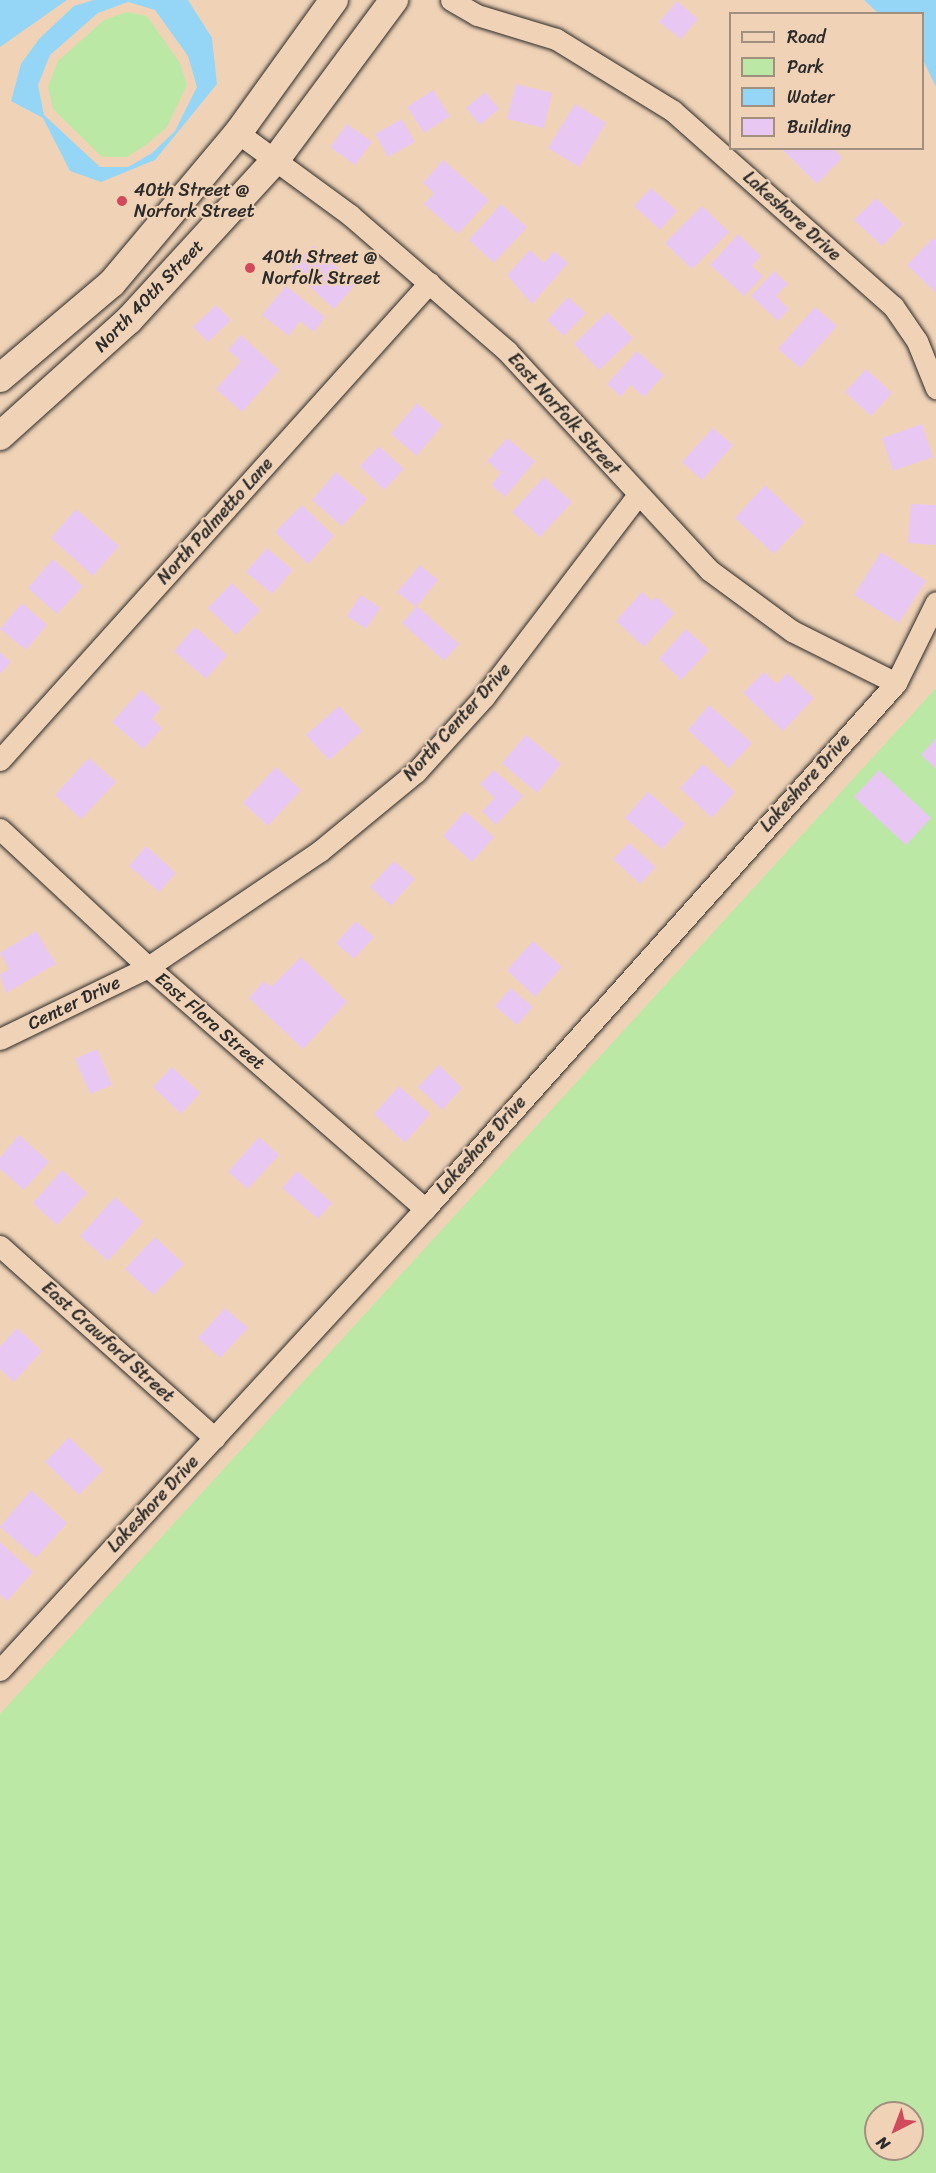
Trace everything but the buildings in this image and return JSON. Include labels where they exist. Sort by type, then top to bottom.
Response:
[{"type":"main road","name":"North 40th Street","points":[[0,378],[112,283],[238,133],[334,0]]},
{"type":"main road","name":"North 40th Street","points":[[0,436],[129,320],[274,162],[394,0]]},
{"type":"street","name":"Lakeshore Drive","points":[[451,0],[477,15],[555,39],[673,111],[893,306],[917,341],[936,388]]},
{"type":"street","name":"East Norfolk Street","points":[[238,133],[274,162],[350,215],[429,283],[565,411],[637,496],[709,570],[792,631],[896,683]]},
{"type":"street","name":"North Palmetto Lane","points":[[0,760],[429,283]]},
{"type":"street","name":"North Center Drive","points":[[148,967],[320,851],[416,772],[484,697],[637,496]]},
{"type":"street","name":"Lakeshore Drive","points":[[3,1661],[215,1437],[425,1209],[896,683],[936,602]]},
{"type":"street","name":"East Flora Street","points":[[0,829],[148,967],[425,1209]]},
{"type":"street","name":"Center Drive","points":[[0,1039],[148,967]]},
{"type":"street","name":"East Crawford Street","points":[[0,1246],[215,1437]]},
{"type":"green space","points":[[127,12],[147,16],[180,63],[187,85],[167,127],[146,145],[127,157],[102,157],[53,109],[48,87],[58,61],[104,20]]},
{"type":"green space","points":[[936,688],[936,2173],[0,2173],[0,1714]]},
{"type":"water","points":[[0,0],[67,0],[0,47]]},
{"type":"water","points":[[94,0],[188,0],[212,38],[217,84],[155,160],[101,182],[70,171],[43,118],[11,101],[21,64],[39,39],[74,6]],"holes":[[[128,2],[155,10],[188,56],[197,87],[175,131],[152,153],[128,167],[100,167],[44,115],[38,85],[50,55],[98,13]]]},
{"type":"water","points":[[864,0],[936,0],[936,87],[924,62],[924,12],[877,12]]},
{"type":"place","name":"40th Street @ Norfork Street","points":[[122,201]]},
{"type":"place","name":"40th Street @ Norfolk Street","points":[[250,268]]}]
